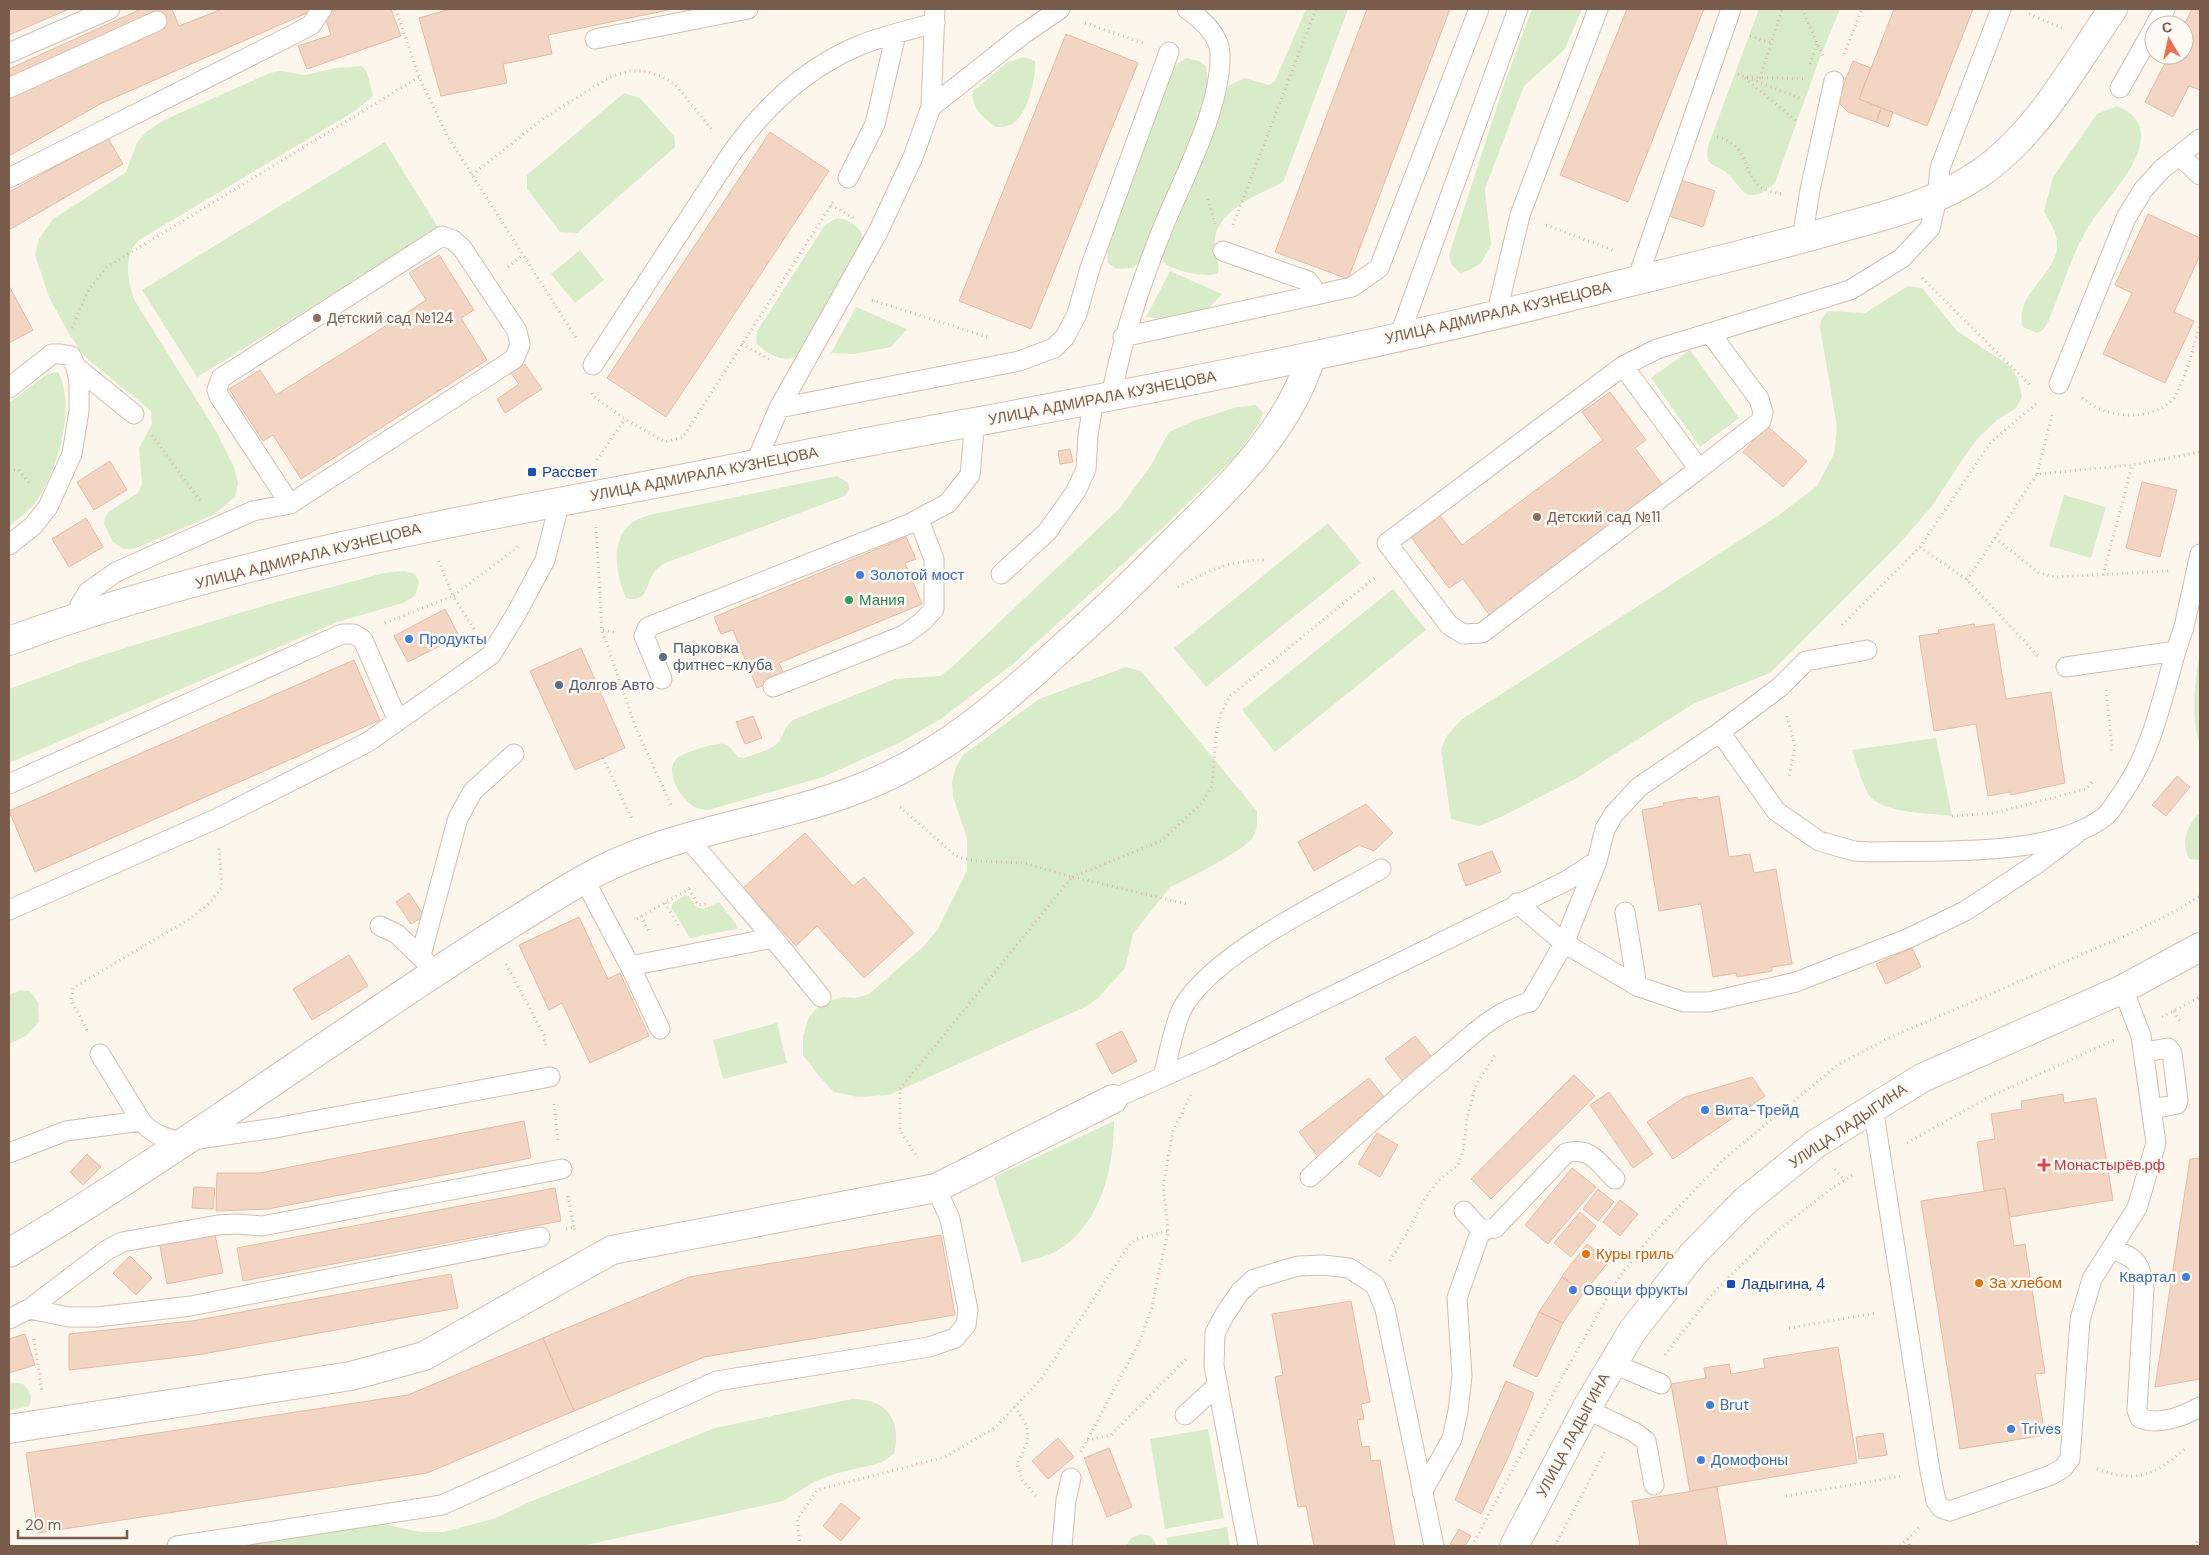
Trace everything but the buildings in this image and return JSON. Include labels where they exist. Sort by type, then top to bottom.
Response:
[{"type":"street","name":"УЛИЦА АДМИРАЛА КУЗНЕЦОВА","points":[[9,641],[77,616],[263,565],[426,528],[558,510],[594,495],[1311,357],[1496,316],[1802,239],[1902,210],[1937,198],[1977,175],[2011,150],[2038,118],[2113,9]]},
{"type":"street","points":[[9,1253],[185,1141],[427,964],[491,936],[584,879],[646,849],[782,812],[873,784],[910,766],[954,739],[1021,685],[1129,586],[1248,466],[1293,401],[1311,357]]},
{"type":"street","name":"УЛИЦА ЛАДЫГИНА","points":[[1514,1546],[1586,1409],[1633,1330],[1666,1286],[1718,1227],[1784,1169],[1818,1143],[1922,1078],[2122,989],[2199,952]]},
{"type":"street","points":[[9,1429],[351,1376],[424,1356],[612,1250],[936,1188],[1113,1099]]},
{"type":"lane","points":[[9,53],[110,9]]},
{"type":"lane","points":[[9,178],[311,25],[322,9]]},
{"type":"lane","points":[[595,39],[748,9]]},
{"type":"lane","points":[[1001,574],[1047,532],[1076,491],[1086,469],[1088,435],[1103,398],[1141,284],[1194,153],[1218,81],[1220,52],[1205,23],[1187,9]]},
{"type":"lane","points":[[1124,337],[1352,287],[1379,268],[1479,9]]},
{"type":"lane","points":[[1399,337],[1518,9]]},
{"type":"lane","points":[[1496,316],[1520,215],[1598,9]]},
{"type":"lane","points":[[1637,280],[1731,9]]},
{"type":"lane","points":[[1710,333],[1759,399],[1762,412],[1761,421],[1482,633],[1463,634],[1449,625],[1387,543],[1623,366],[1657,350],[1710,333],[1850,290],[1902,258],[1930,228],[1937,198],[1940,168],[2001,9]]},
{"type":"lane","points":[[931,107],[1057,10]]},
{"type":"lane","points":[[592,365],[731,154],[752,125],[780,95],[822,66],[858,46],[896,34],[935,16],[931,107],[913,157],[878,232],[779,408],[755,464]]},
{"type":"lane","points":[[9,88],[157,21]]},
{"type":"lane","points":[[848,178],[875,124],[896,34]]},
{"type":"lane","points":[[2120,88],[2144,45]]},
{"type":"lane","points":[[779,408],[1019,361],[1054,348],[1065,337],[1076,314],[1090,268],[1169,52]]},
{"type":"lane","points":[[1802,239],[1834,81]]},
{"type":"lane","points":[[2059,384],[2126,218],[2143,190],[2162,169],[2200,139]]},
{"type":"lane","points":[[2180,156],[2200,175]]},
{"type":"lane","points":[[77,616],[80,605],[88,592],[116,572],[253,511],[290,504],[514,359],[520,345],[517,331],[462,248],[453,240],[442,236],[221,378],[217,390],[219,396],[290,504]]},
{"type":"lane","points":[[1223,252],[1308,281],[1312,286],[1313,295]]},
{"type":"lane","points":[[9,388],[52,354],[61,354],[70,356],[76,367],[134,414]]},
{"type":"lane","points":[[1623,366],[1699,469]]},
{"type":"lane","points":[[9,545],[32,526],[48,506],[72,454],[79,411],[76,367]]},
{"type":"lane","points":[[662,679],[644,636],[648,627],[919,520],[948,503],[970,475],[975,421]]},
{"type":"lane","points":[[9,909],[218,818],[368,742],[491,655],[545,560],[558,510]]},
{"type":"lane","points":[[773,687],[904,635],[922,622],[934,609],[934,559],[919,520]]},
{"type":"lane","points":[[1517,903],[1564,943],[1637,986],[1684,1002],[1709,1002],[1796,982],[1909,938],[1965,911],[2022,874],[2076,834],[2106,816],[2130,784],[2150,742],[2184,627],[2198,562]]},
{"type":"lane","points":[[2184,627],[2200,606]]},
{"type":"lane","points":[[9,784],[342,634],[354,634],[363,640],[398,721]]},
{"type":"lane","points":[[1310,1178],[1373,1119],[1491,1019],[1514,1006],[1530,1002],[1564,943],[1597,861],[1605,829],[1625,800],[1780,687],[1806,661],[1868,650]]},
{"type":"lane","points":[[2066,667],[2176,651]]},
{"type":"lane","points":[[1720,732],[1776,811],[1819,841],[1854,851],[1870,852],[1980,849],[2034,844],[2076,834]]},
{"type":"lane","points":[[427,964],[458,818],[473,791],[514,754]]},
{"type":"lane","points":[[687,837],[821,997]]},
{"type":"lane","points":[[1113,1099],[1212,1055],[1517,903],[1566,881],[1597,861]]},
{"type":"lane","points":[[1163,1077],[1182,1008],[1213,972],[1264,936],[1380,869]]},
{"type":"lane","points":[[584,879],[613,932],[660,1029]]},
{"type":"lane","points":[[1625,912],[1637,986]]},
{"type":"lane","points":[[380,926],[396,934],[427,964]]},
{"type":"lane","points":[[630,966],[773,938]]},
{"type":"lane","points":[[1873,1107],[1930,1471],[1936,1501],[1941,1508],[1950,1511],[2051,1475],[2063,1468],[2070,1459],[2080,1320],[2092,1279],[2137,1208],[2156,1143],[2145,1052],[2122,989]]},
{"type":"lane","points":[[2145,1052],[2168,1048],[2171,1050],[2176,1104],[2153,1109]]},
{"type":"lane","points":[[100,1054],[150,1131],[170,1140],[185,1141],[275,1128],[550,1077]]},
{"type":"lane","points":[[2148,1078],[2174,1074]]},
{"type":"lane","points":[[9,1153],[66,1131],[142,1121]]},
{"type":"lane","points":[[1481,1230],[1495,1228],[1566,1154],[1576,1151],[1587,1152],[1615,1179]]},
{"type":"lane","points":[[9,1319],[29,1309],[107,1250],[122,1242],[218,1225],[262,1226],[562,1170]]},
{"type":"lane","points":[[177,1546],[442,1505],[717,1381],[928,1347],[955,1338],[966,1326],[968,1310],[950,1219],[936,1188]]},
{"type":"lane","points":[[1464,1211],[1481,1230]]},
{"type":"lane","points":[[1422,1492],[1452,1439],[1458,1411],[1462,1376],[1458,1298],[1481,1230]]},
{"type":"lane","points":[[29,1309],[69,1317],[97,1316],[190,1306],[540,1237]]},
{"type":"lane","points":[[2112,1250],[2127,1254],[2138,1264],[2142,1276],[2144,1289],[2137,1410],[2140,1418],[2148,1421],[2163,1420],[2200,1407]]},
{"type":"lane","points":[[1248,1546],[1214,1366],[1215,1333],[1224,1314],[1240,1292],[1254,1279],[1298,1266],[1349,1268],[1375,1285],[1385,1309],[1434,1546]]},
{"type":"lane","points":[[1612,1363],[1661,1384]]},
{"type":"lane","points":[[1185,1415],[1218,1385]]},
{"type":"lane","points":[[1586,1409],[1634,1432],[1646,1442],[1654,1485]]},
{"type":"lane","points":[[1062,1546],[1066,1500],[1071,1478]]},
{"type":"path","points":[[396,9],[419,77],[448,137],[576,337]]},
{"type":"path","points":[[1223,252],[1316,9]]},
{"type":"path","points":[[1760,78],[1782,9]]},
{"type":"path","points":[[1802,9],[1834,81]]},
{"type":"path","points":[[1834,81],[1862,9]]},
{"type":"path","points":[[1057,10],[1169,52]]},
{"type":"path","points":[[2025,12],[2065,29]]},
{"type":"path","points":[[1804,79],[1817,43]]},
{"type":"path","points":[[472,175],[544,118],[610,77],[628,71],[644,71],[661,76],[675,84],[731,154]]},
{"type":"path","points":[[1743,76],[1834,81]]},
{"type":"path","points":[[1743,76],[1828,109]]},
{"type":"path","points":[[1743,76],[1821,143]]},
{"type":"path","points":[[61,354],[89,289],[107,267],[419,77]]},
{"type":"path","points":[[1719,138],[1739,148],[1756,184],[1769,191],[1789,195]]},
{"type":"path","points":[[1194,153],[1223,252]]},
{"type":"path","points":[[592,365],[589,379],[594,396],[625,419],[665,442],[683,437],[848,178]]},
{"type":"path","points":[[1520,215],[1624,255]]},
{"type":"path","points":[[1902,258],[2030,385]]},
{"type":"path","points":[[845,291],[994,339]]},
{"type":"path","points":[[2059,384],[2101,410],[2137,415],[2155,412],[2172,400],[2185,373],[2200,324]]},
{"type":"path","points":[[742,344],[797,375]]},
{"type":"path","points":[[1966,580],[2037,474],[2059,384]]},
{"type":"path","points":[[1806,661],[1920,548],[1991,442],[2059,384]]},
{"type":"path","points":[[592,468],[625,419]]},
{"type":"path","points":[[2037,474],[2132,465],[2200,452]]},
{"type":"path","points":[[2103,575],[2132,465]]},
{"type":"path","points":[[594,495],[602,630],[635,726],[664,792]]},
{"type":"path","points":[[354,634],[396,620],[453,596],[558,510]]},
{"type":"path","points":[[426,528],[453,596],[491,655]]},
{"type":"path","points":[[1995,538],[2039,572],[2056,577],[2103,575],[2198,562]]},
{"type":"path","points":[[936,1188],[900,1130],[900,1088],[1072,877],[1161,840],[1202,804],[1212,786],[1216,734],[1221,713],[1230,696],[1377,577],[1387,543]]},
{"type":"path","points":[[1920,548],[1966,580],[2041,659],[2050,666],[2066,667]]},
{"type":"path","points":[[2106,692],[2112,747],[2110,754]]},
{"type":"path","points":[[603,758],[646,849]]},
{"type":"path","points":[[1952,816],[1994,813],[2049,800],[2086,789],[2098,776]]},
{"type":"path","points":[[873,784],[956,856],[975,862],[1026,863],[1072,877],[1186,904]]},
{"type":"path","points":[[100,1054],[71,1000],[73,988],[188,920],[209,904],[222,887],[219,860]]},
{"type":"path","points":[[613,932],[717,872]]},
{"type":"path","points":[[491,936],[544,1036]]},
{"type":"path","points":[[1789,1222],[1844,1180],[1987,1098],[2138,1029],[2200,997]]},
{"type":"path","points":[[1375,1285],[1411,1226],[1423,1200],[1439,1180],[1458,1164],[1464,1148],[1466,1118],[1476,1085],[1497,1052]]},
{"type":"path","points":[[1071,1478],[1086,1440],[1140,1340],[1151,1310],[1168,1230],[1163,1186],[1173,1131],[1212,1055]]},
{"type":"path","points":[[550,1077],[562,1170]]},
{"type":"path","points":[[800,1546],[797,1518],[817,1490],[945,1456],[996,1427],[1041,1379],[1129,1245],[1136,1239],[1168,1230]]},
{"type":"path","points":[[1789,1328],[1904,1308]]},
{"type":"path","points":[[29,1309],[46,1422]]},
{"type":"path","points":[[1086,1440],[1111,1435],[1182,1362],[1215,1333]]},
{"type":"path","points":[[1014,1407],[1026,1422],[1029,1434],[1028,1445],[1017,1464],[1022,1480],[1064,1526]]},
{"type":"path","points":[[2070,1459],[2112,1475],[2142,1476],[2166,1466],[2186,1448]]},
{"type":"path","points":[[1786,1496],[1896,1477]]},
{"type":"path","points":[[1908,1539],[1909,1546]]},
{"type":"path","points":[[2192,1546],[2200,1539]]},
{"type":"green space","points":[[1306,9],[1348,9],[1284,180],[1280,184],[1241,204],[1224,219],[1218,228],[1215,238],[1219,264],[1218,273],[1213,275],[1198,274],[1181,271],[1167,265],[1163,261],[1163,254],[1228,86],[1244,78],[1269,85],[1275,81]]},
{"type":"green space","points":[[1532,9],[1582,9],[1565,49],[1524,86],[1485,189],[1491,245],[1481,263],[1470,270],[1460,273],[1451,264],[1449,255],[1505,82]]},
{"type":"green space","points":[[1759,9],[1840,9],[1819,60],[1775,183],[1757,195],[1751,195],[1741,189],[1725,172],[1710,163],[1707,153]]},
{"type":"green space","points":[[1024,57],[1035,61],[1034,77],[1027,105],[1018,119],[1012,124],[996,127],[979,112],[974,102],[973,91],[1008,62]]},
{"type":"green space","points":[[1186,58],[1199,61],[1206,66],[1209,89],[1188,148],[1142,259],[1133,268],[1117,269],[1108,263],[1107,248],[1173,67]]},
{"type":"green space","points":[[362,66],[367,72],[373,96],[355,111],[139,240],[130,253],[128,269],[135,301],[216,431],[234,467],[238,483],[235,497],[213,515],[134,549],[124,549],[113,542],[104,524],[105,518],[108,512],[138,493],[142,485],[139,448],[152,424],[151,411],[84,356],[68,332],[49,297],[35,255],[39,239],[53,219],[126,172],[137,143],[146,132],[164,120],[270,73],[280,71],[305,75],[336,68]]},
{"type":"green space","points":[[624,93],[640,98],[674,136],[675,147],[577,233],[560,232],[527,189],[527,175]]},
{"type":"green space","points":[[2117,106],[2134,117],[2141,130],[2140,146],[2134,162],[2092,221],[2079,244],[2048,322],[2043,330],[2037,333],[2023,327],[2022,315],[2024,304],[2051,265],[2055,255],[2056,235],[2044,211],[2053,177],[2097,114]]},
{"type":"green space","points":[[385,142],[439,229],[197,377],[142,290]]},
{"type":"green space","points":[[837,218],[854,224],[864,239],[800,355],[788,359],[776,357],[756,343],[757,331],[825,225]]},
{"type":"green space","points":[[580,250],[604,280],[575,303],[551,274]]},
{"type":"green space","points":[[1170,271],[1222,294],[1205,312],[1173,320],[1146,317]]},
{"type":"green space","points":[[1908,286],[1922,288],[1957,331],[2010,366],[2018,379],[2022,397],[2016,408],[1997,420],[1978,438],[1932,506],[1900,543],[1770,673],[1693,704],[1577,778],[1503,816],[1479,826],[1451,819],[1441,750],[1446,737],[1461,720],[1779,515],[1817,486],[1834,454],[1837,427],[1820,327],[1821,320],[1828,311],[1865,313]]},
{"type":"green space","points":[[856,307],[907,329],[891,347],[855,354],[831,353]]},
{"type":"green space","points":[[1690,350],[1739,418],[1700,447],[1651,378]]},
{"type":"green space","points":[[58,372],[63,385],[65,401],[65,418],[59,453],[39,497],[25,513],[9,526],[9,403],[47,374]]},
{"type":"green space","points":[[1256,405],[1263,413],[1259,424],[1236,456],[1160,530],[1014,663],[941,719],[899,743],[823,777],[708,810],[692,805],[682,795],[675,783],[672,770],[676,759],[685,754],[707,746],[724,744],[738,757],[744,758],[769,749],[777,743],[793,720],[895,679],[940,676],[951,668],[1120,508],[1151,465],[1169,432],[1193,421],[1237,407]]},
{"type":"green space","points":[[837,476],[848,483],[849,489],[845,496],[665,563],[654,572],[642,596],[633,599],[626,598],[618,571],[617,551],[622,533],[635,521],[649,515]]},
{"type":"green space","points":[[2064,495],[2106,507],[2091,558],[2049,546]]},
{"type":"green space","points":[[1328,523],[1361,563],[1206,687],[1174,648]]},
{"type":"green space","points":[[404,571],[415,574],[419,582],[415,596],[403,603],[337,622],[9,763],[9,689],[99,656],[276,602],[384,573]]},
{"type":"green space","points":[[1393,589],[1426,630],[1275,752],[1242,710]]},
{"type":"green space","points":[[2200,648],[2200,744],[2194,708]]},
{"type":"green space","points":[[1126,667],[1141,671],[1257,811],[1256,828],[1253,837],[1248,843],[1228,857],[1170,887],[1133,934],[1125,968],[1098,998],[1085,1007],[889,1095],[858,1097],[834,1092],[803,1055],[803,1035],[809,1017],[817,1008],[828,1001],[843,997],[856,998],[869,994],[924,946],[938,929],[967,871],[967,838],[953,797],[952,782],[956,767],[963,755],[1039,699]]},
{"type":"green space","points":[[1936,738],[1952,816],[1894,809],[1874,801],[1868,794],[1861,778],[1852,750]]},
{"type":"green space","points":[[2200,812],[2200,860],[2189,859],[2185,846],[2186,834],[2188,828]]},
{"type":"green space","points":[[685,895],[689,896],[696,907],[703,909],[719,902],[736,924],[737,929],[690,938],[671,907],[673,903]]},
{"type":"green space","points":[[20,990],[30,991],[38,1002],[39,1022],[26,1036],[9,1044],[9,995]]},
{"type":"green space","points":[[777,1023],[787,1063],[723,1079],[713,1040]]},
{"type":"green space","points":[[1114,1121],[1111,1158],[1107,1177],[1093,1212],[1083,1228],[1055,1252],[1022,1263],[994,1177]]},
{"type":"green space","points":[[9,1382],[23,1384],[29,1391],[31,1396],[29,1406],[9,1411]]},
{"type":"green space","points":[[852,1399],[874,1403],[883,1407],[889,1413],[896,1431],[894,1454],[880,1463],[834,1474],[816,1481],[783,1501],[582,1546],[231,1546],[383,1524],[420,1532],[444,1532],[496,1518],[527,1503],[715,1428]]},
{"type":"green space","points":[[1208,1429],[1224,1518],[1165,1529],[1150,1439]]},
{"type":"green space","points":[[1227,1527],[1230,1546],[1168,1546],[1166,1538]]},
{"type":"green space","points":[[1141,1534],[1151,1536],[1157,1546],[1126,1546],[1131,1538]]},
{"type":"place","name":"Детский сад №124","points":[[317,318]]},
{"type":"place","name":"Рассвет","points":[[532,472]]},
{"type":"place","name":"Детский сад №11","points":[[1537,517]]},
{"type":"place","name":"Золотой мост","points":[[860,575]]},
{"type":"place","name":"Мания","points":[[849,600]]},
{"type":"place","name":"Продукты","points":[[409,639]]},
{"type":"place","name":"Парковка фитнес-клуба","points":[[663,657]]},
{"type":"place","name":"Долгов Авто","points":[[559,685]]},
{"type":"place","name":"Вита-Трейд","points":[[1705,1110]]},
{"type":"place","name":"Монастырёв.рф","points":[[2044,1165]]},
{"type":"place","name":"Куры гриль","points":[[1586,1254]]},
{"type":"place","name":"Квартал","points":[[2186,1277]]},
{"type":"place","name":"За хлебом","points":[[1979,1283]]},
{"type":"place","name":"Ладыгина, 4","points":[[1731,1284]]},
{"type":"place","name":"Овощи фрукты","points":[[1573,1290]]},
{"type":"place","name":"Brut","points":[[1710,1405]]},
{"type":"place","name":"Trives","points":[[2011,1429]]},
{"type":"place","name":"Домофоны","points":[[1701,1460]]}]
